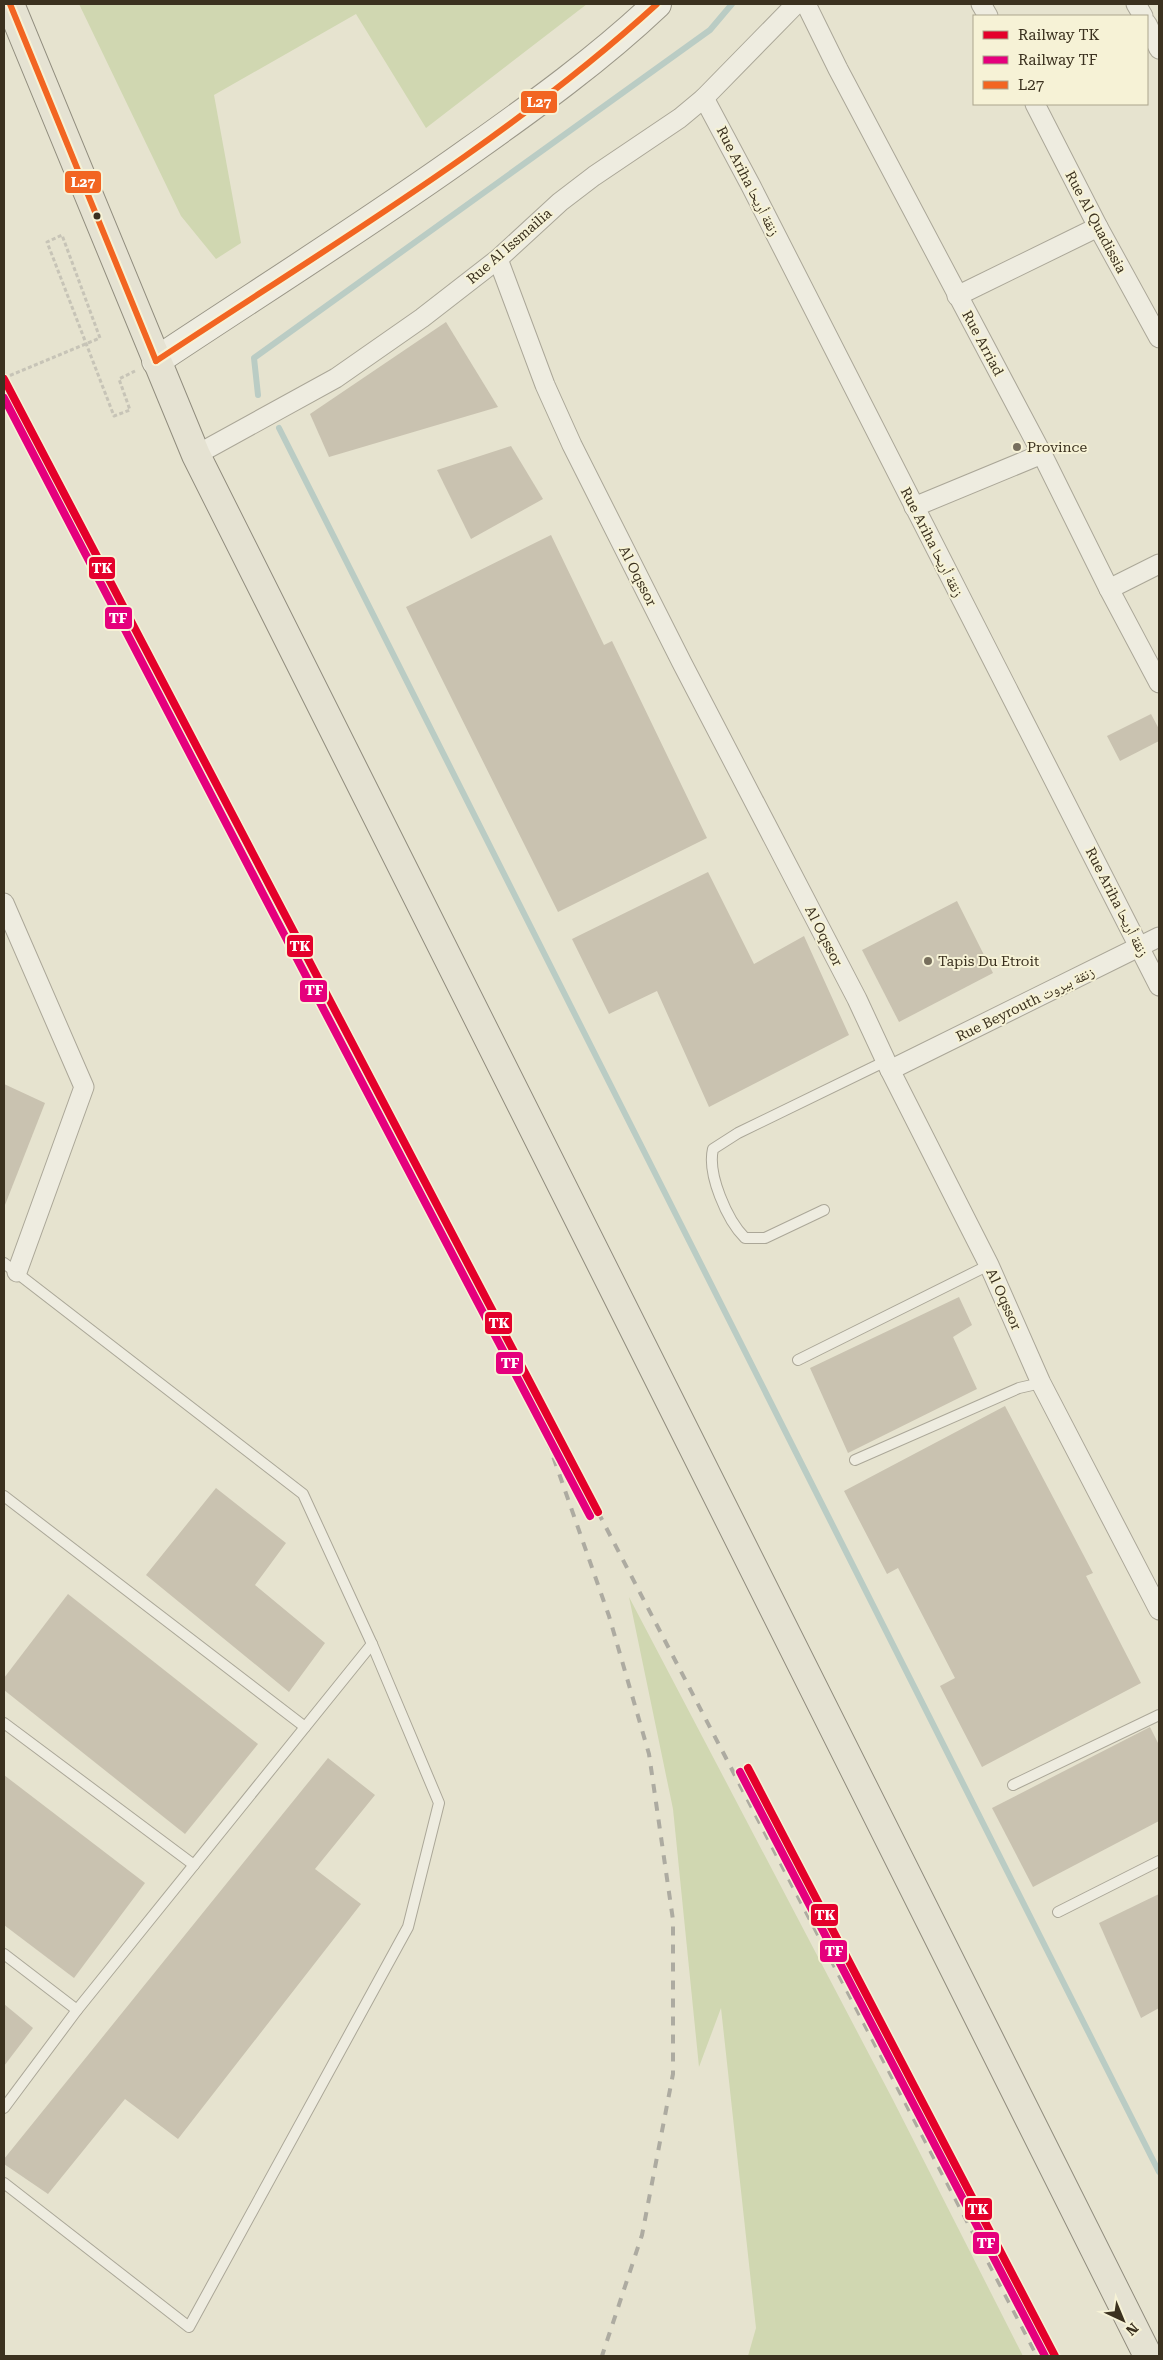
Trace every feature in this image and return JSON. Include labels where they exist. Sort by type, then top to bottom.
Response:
[{"type":"main road","points":[[10,4],[196,455],[1148,2356]]},
{"type":"street","points":[[156,361],[360,228],[502,128],[603,52],[657,4]]},
{"type":"street","name":"Rue Al Issmailia","points":[[196,455],[336,378],[422,318],[498,259],[560,202],[594,176],[680,118],[704,98],[796,4]]},
{"type":"street","name":"Rue Arriad","points":[[806,4],[957,296],[1042,454],[1109,590],[1159,683]]},
{"type":"street","points":[[981,4],[987,15]]},
{"type":"street","points":[[1148,26],[1159,48]]},
{"type":"street","name":"Rue Ariha زنقة أريحا","points":[[704,98],[747,178],[1159,986]]},
{"type":"street","name":"Rue Al Quadissia","points":[[1036,105],[1098,227],[1158,332]]},
{"type":"street","points":[[957,296],[1098,227]]},
{"type":"street","name":"Al Oqssor","points":[[498,259],[545,385],[572,445],[682,663],[856,999],[989,1265],[1041,1383],[1159,1610]]},
{"type":"street","points":[[914,507],[1042,454]]},
{"type":"street","points":[[1109,590],[1159,564]]},
{"type":"street","points":[[4,903],[84,1087],[11,1267]]},
{"type":"street","name":"Rue Beyrouth زنقة بيروت","points":[[888,1066],[1159,938]]},
{"type":"lane","points":[[824,1210],[765,1238],[745,1238],[731,1219],[712,1173],[710,1159],[713,1148],[738,1133],[888,1066]]},
{"type":"lane","points":[[798,1360],[989,1265]]},
{"type":"lane","points":[[4,2183],[189,2326],[408,1927],[439,1803],[372,1644],[303,1494],[11,1267]]},
{"type":"lane","points":[[855,1460],[1019,1388],[1041,1383]]},
{"type":"lane","points":[[4,1496],[304,1727]]},
{"type":"lane","points":[[4,2108],[77,2010],[372,1644]]},
{"type":"lane","points":[[1013,1785],[1159,1714]]},
{"type":"lane","points":[[4,1723],[194,1865]]},
{"type":"lane","points":[[1058,1912],[1159,1861]]},
{"type":"lane","points":[[4,1954],[77,2010]]},
{"type":"path","points":[[4,378],[100,338],[62,236],[47,242],[114,416],[130,410],[119,379]]},
{"type":"green space","points":[[79,4],[587,4],[426,128],[356,14],[214,95],[241,243],[216,259],[181,216]]},
{"type":"green space","points":[[629,1597],[892,2098],[1023,2356],[748,2356],[756,2328],[721,2008],[699,2067],[673,1809]]},
{"type":"building","points":[[446,322],[498,407],[329,457],[310,414]]},
{"type":"building","points":[[511,446],[543,499],[471,539],[437,470]]},
{"type":"building","points":[[551,535],[604,645],[612,641],[707,838],[558,912],[406,607]]},
{"type":"building","points":[[1151,714],[1159,729],[1159,741],[1120,761],[1107,736]]},
{"type":"building","points":[[708,872],[754,964],[804,936],[849,1035],[709,1107],[657,991],[609,1014],[572,939]]},
{"type":"building","name":"Tapis Du Etroit","points":[[957,901],[993,973],[899,1022],[862,950]]},
{"type":"building","points":[[4,1084],[45,1103],[5,1205],[4,1205]]},
{"type":"building","points":[[959,1297],[972,1325],[953,1337],[977,1389],[848,1453],[810,1368]]},
{"type":"building","points":[[1005,1406],[1093,1573],[1086,1576],[1141,1683],[982,1767],[940,1686],[955,1678],[898,1568],[887,1574],[844,1491]]},
{"type":"building","points":[[216,1488],[286,1543],[255,1585],[325,1643],[289,1692],[146,1575]]},
{"type":"building","points":[[68,1594],[258,1744],[185,1834],[4,1690],[4,1678]]},
{"type":"building","points":[[1150,1727],[1159,1745],[1159,1821],[1033,1887],[992,1808]]},
{"type":"building","points":[[328,1758],[375,1795],[315,1869],[361,1904],[178,2139],[125,2099],[48,2194],[4,2164],[4,2159]]},
{"type":"building","points":[[4,1775],[145,1883],[74,1978],[4,1925]]},
{"type":"building","points":[[1159,1894],[1159,2008],[1141,2018],[1099,1923]]},
{"type":"building","points":[[4,2004],[33,2028],[4,2066]]},
{"type":"waterway","points":[[258,395],[254,358],[710,30],[732,4]]},
{"type":"waterway","points":[[279,428],[1159,2172]]},
{"type":"railway","points":[[441,1212],[548,1442],[609,1616],[649,1754],[673,1920],[673,2074],[642,2235],[602,2356]]},
{"type":"railway","points":[[598,1512],[1037,2356]]},
{"type":"rail line","name":"TK","points":[[4,379],[225,804],[598,1512]]},
{"type":"rail line","name":"TF","points":[[4,398],[590,1516]]},
{"type":"rail line","name":"TK","points":[[748,1768],[1055,2356]]},
{"type":"rail line","name":"TF","points":[[740,1772],[1045,2356]]},
{"type":"transit line","name":"L27","points":[[10,4],[156,361]]},
{"type":"transit line","name":"L27","points":[[156,361],[414,192],[477,148],[539,102],[657,4]]},
{"type":"place","name":"Province","points":[[1017,447]]},
{"type":"place","name":"Tapis Du Etroit","points":[[928,961]]}]
